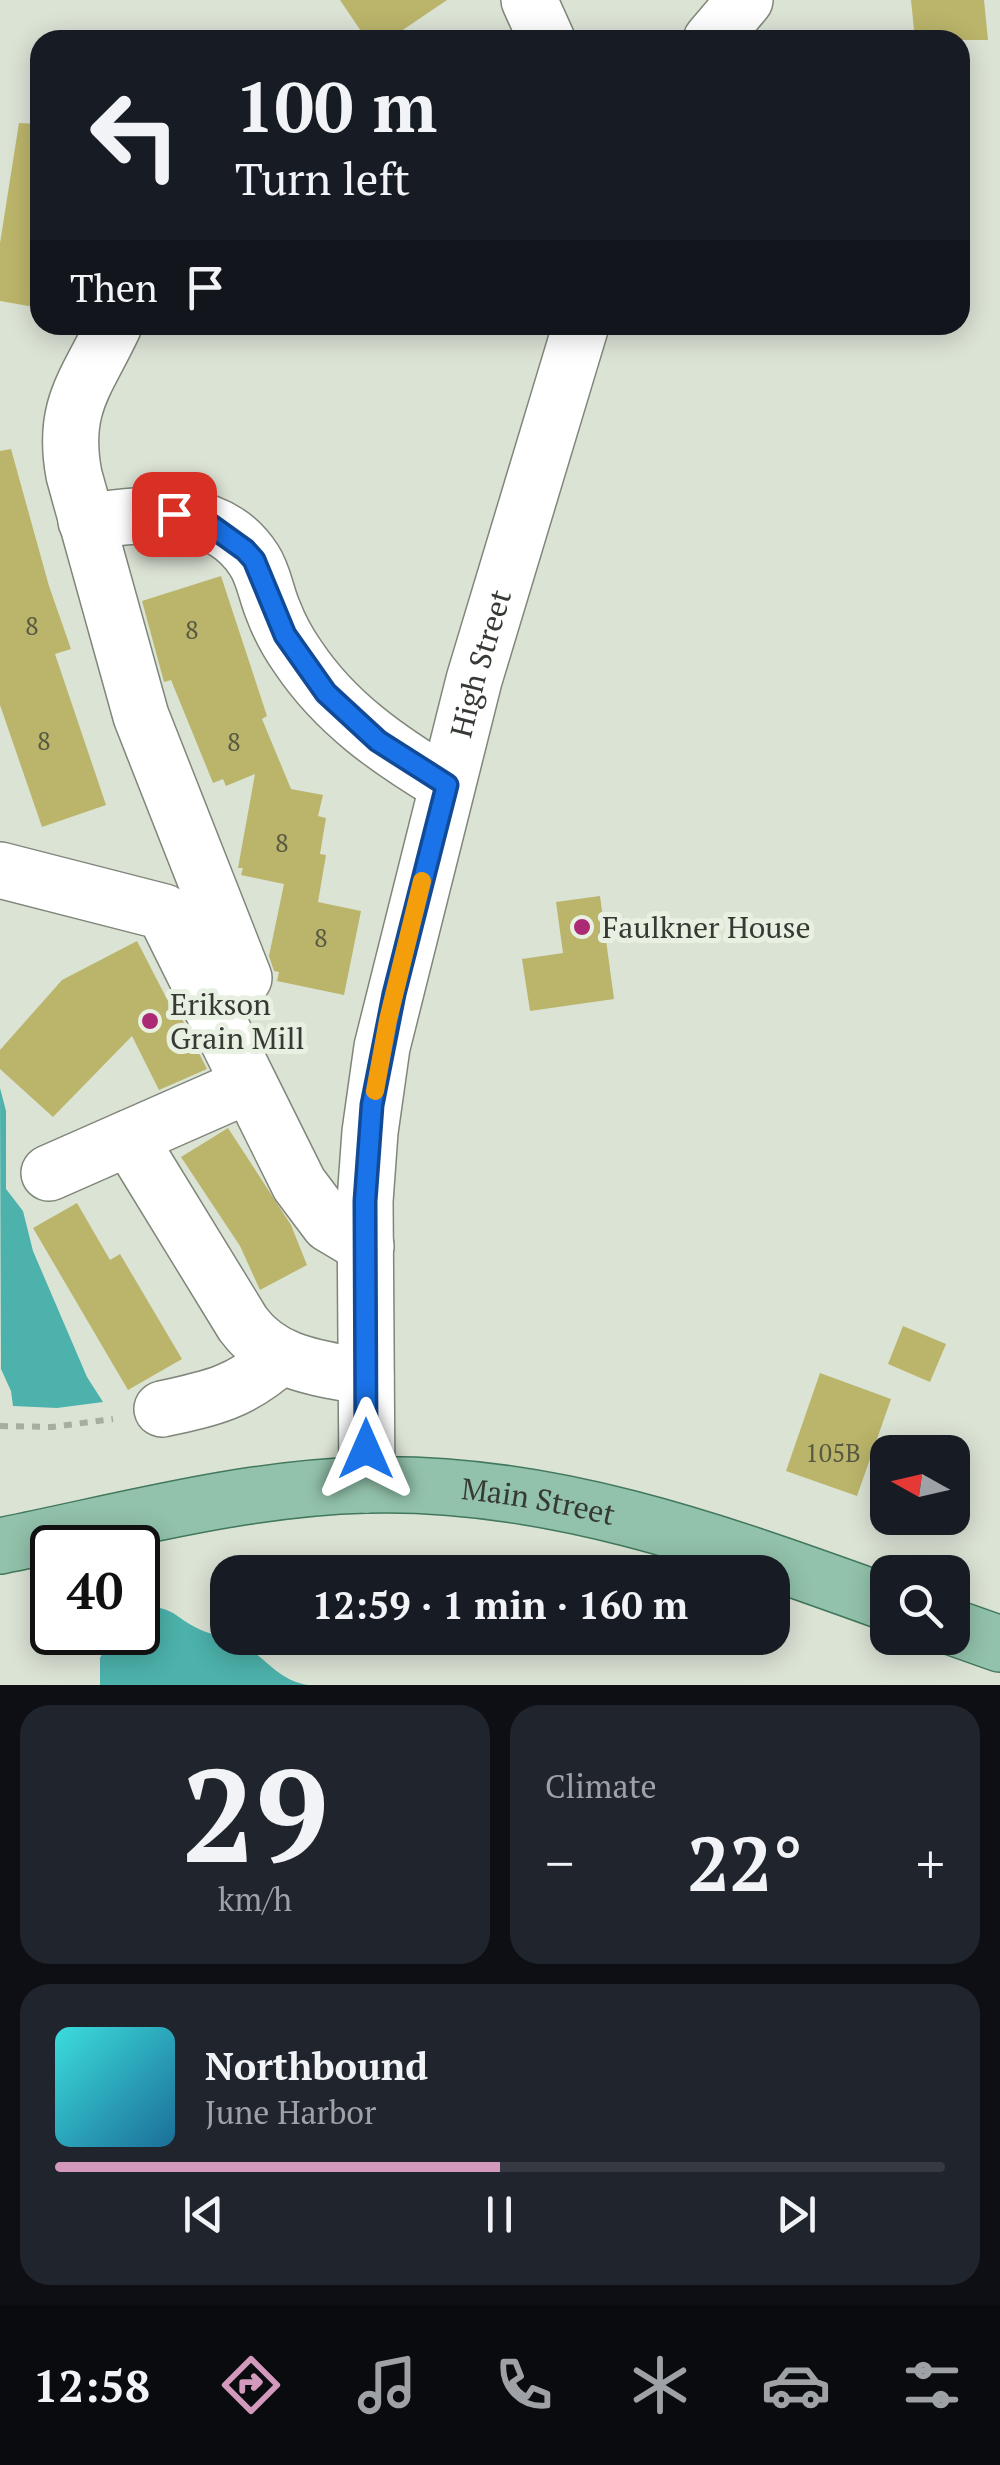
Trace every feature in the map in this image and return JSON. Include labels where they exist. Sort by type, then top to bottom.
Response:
[{"type":"main road","name":"Main Street","points":[[0,1546],[269,1494],[366,1484],[472,1489],[607,1512],[731,1547],[870,1597]]},
{"type":"main road","points":[[970,1633],[1000,1644]]},
{"type":"street","points":[[529,0],[542,30]]},
{"type":"street","points":[[720,30],[745,0]]},
{"type":"street","points":[[109,335],[72,412],[71,458],[141,716],[244,978]]},
{"type":"street","name":"High Street","points":[[366,1484],[367,1155],[382,1047],[485,639],[578,335]]},
{"type":"street","points":[[86,522],[174,514],[206,522],[234,539],[254,560],[285,635],[326,693],[378,741],[447,785]]},
{"type":"street","points":[[0,870],[164,912],[299,1184],[319,1213],[341,1234],[366,1246]]},
{"type":"street","points":[[49,1173],[249,1084]]},
{"type":"street","points":[[129,1138],[257,1342],[280,1357],[366,1377]]},
{"type":"street","points":[[162,1409],[228,1394],[251,1382],[280,1357]]},
{"type":"path","points":[[0,1426],[69,1426],[162,1409]]},
{"type":"water","points":[[0,1088],[6,1111],[6,1189],[23,1211],[33,1251],[87,1377],[103,1402],[57,1408],[13,1406],[1,1369]]},
{"type":"water","points":[[160,1608],[210,1633],[210,1655],[257,1655],[288,1679],[308,1685],[100,1685],[100,1658],[160,1655]]},
{"type":"building","points":[[340,0],[447,0],[403,30],[360,30]]},
{"type":"building","points":[[911,0],[984,0],[988,40],[970,40],[970,30],[914,30]]},
{"type":"building","points":[[19,123],[30,124],[30,306],[0,301],[0,243]]},
{"type":"building","points":[[11,449],[71,649],[55,654],[106,805],[42,827],[0,705],[0,451]]},
{"type":"building","points":[[221,576],[267,716],[262,719],[291,789],[323,795],[318,816],[326,818],[320,854],[326,855],[318,902],[361,911],[344,995],[277,981],[279,972],[274,971],[269,956],[284,884],[241,875],[243,868],[238,868],[255,774],[226,786],[223,779],[213,783],[171,680],[164,682],[142,601]]},
{"type":"building","name":"Faulkner House","points":[[600,896],[614,999],[530,1011],[522,959],[563,953],[556,902]]},
{"type":"building","name":"Erikson Grain Mill","points":[[137,941],[207,1069],[159,1090],[132,1036],[53,1117],[0,1069],[0,1050],[62,980]]},
{"type":"building","points":[[228,1128],[291,1225],[307,1265],[260,1290],[240,1246],[181,1157]]},
{"type":"building","points":[[77,1203],[110,1260],[120,1254],[182,1359],[128,1390],[33,1228]]},
{"type":"building","points":[[903,1326],[946,1344],[930,1382],[888,1364]]},
{"type":"building","points":[[820,1373],[891,1399],[878,1435],[870,1435],[870,1459],[857,1496],[786,1471]]},
{"type":"slow traffic","points":[[375,1091],[422,881]]},
{"type":"place","name":"Faulkner House","points":[[582,927]]},
{"type":"place","name":"Erikson Grain Mill","points":[[150,1021]]},
{"type":"route","points":[[174,514],[206,522],[234,539],[254,560],[285,635],[326,693],[378,741],[447,785],[394,994],[372,1105],[365,1201],[366,1449]]}]
